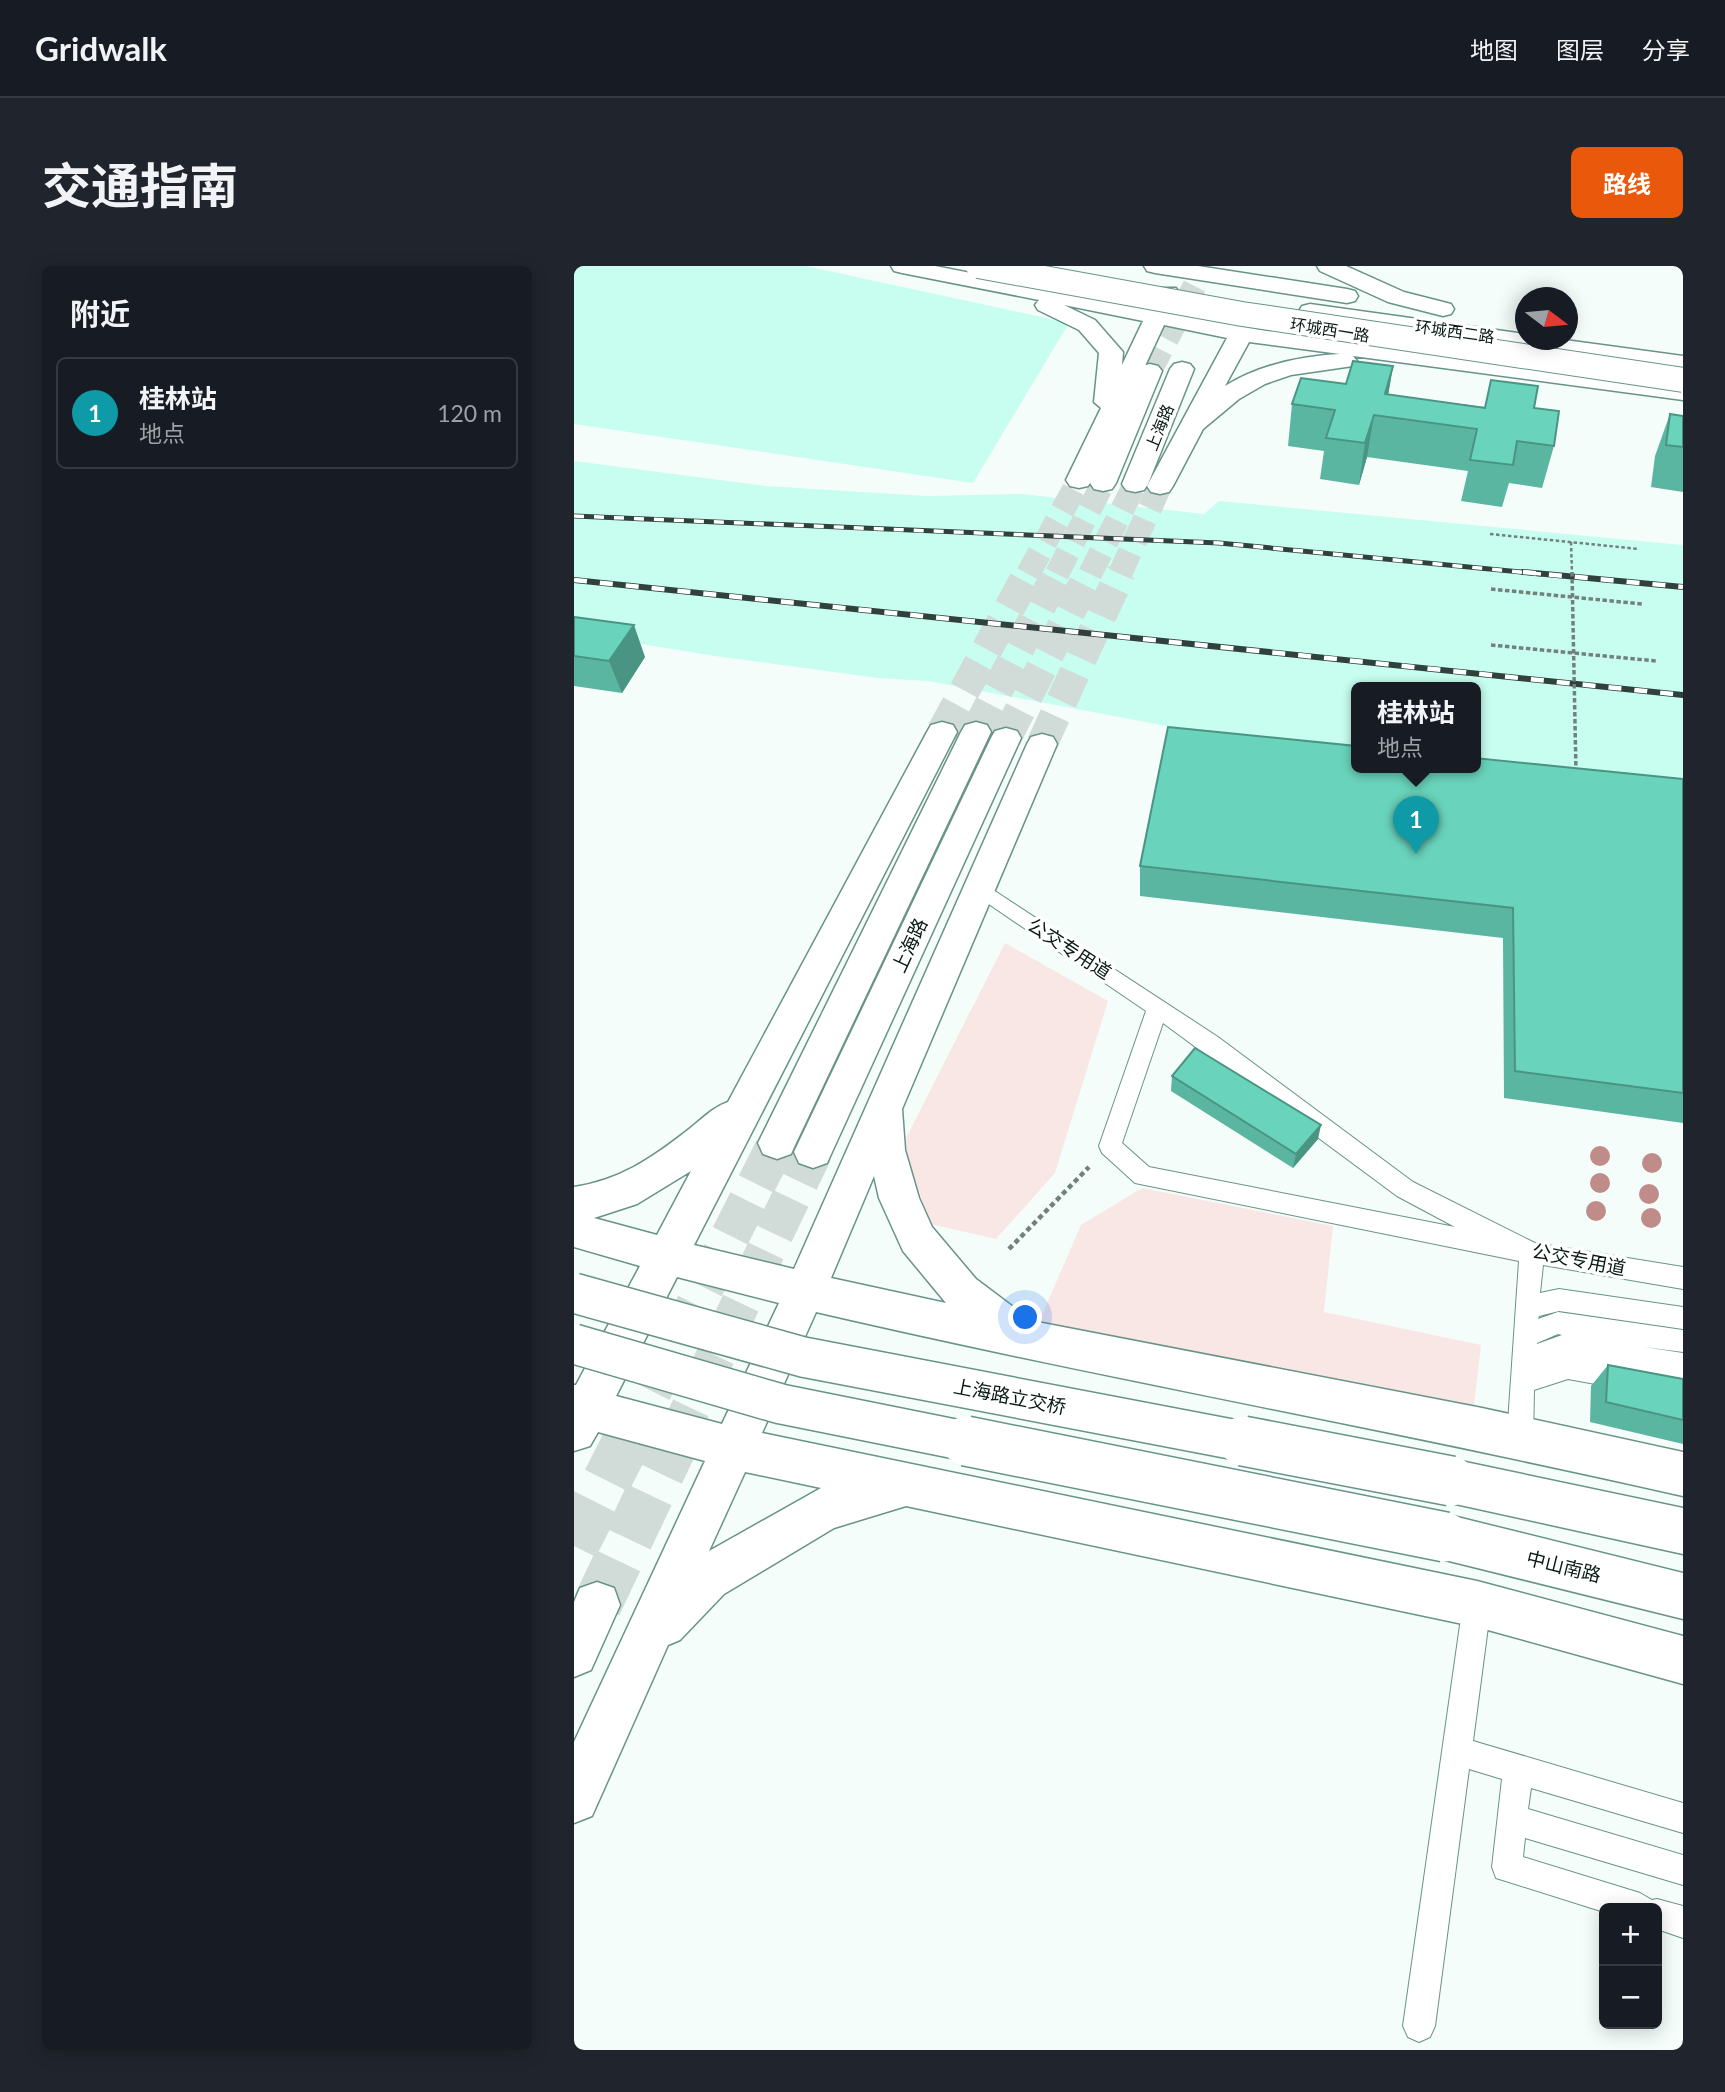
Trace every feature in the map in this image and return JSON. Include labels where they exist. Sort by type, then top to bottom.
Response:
[{"type":"main road","points":[[902,266],[983,274],[1243,334],[1683,393]]},
{"type":"main road","name":"环城西一路","points":[[1056,266],[1310,311]]},
{"type":"main road","points":[[1328,266],[1396,297],[1455,312]]},
{"type":"main road","points":[[1102,431],[1157,315],[1171,267],[1270,275],[1455,312],[1515,321]]},
{"type":"main road","points":[[983,274],[1087,326],[1111,352],[1102,431]]},
{"type":"main road","name":"环城西一路","points":[[983,274],[1307,326],[1683,380]]},
{"type":"main road","points":[[1160,486],[1243,334],[1270,275]]},
{"type":"main road","name":"环城西二路","points":[[1310,311],[1683,363]]},
{"type":"main road","points":[[1578,330],[1683,345]]},
{"type":"main road","points":[[1196,423],[1231,393],[1268,375],[1293,368],[1318,362],[1435,360]]},
{"type":"main road","name":"上海路","points":[[1135,484],[1182,369]]},
{"type":"main road","name":"上海路","points":[[1102,431],[1091,481],[1150,372]]},
{"type":"main road","points":[[974,734],[749,1098],[667,1257],[578,1416],[1477,1604],[1683,1660]]},
{"type":"main road","name":"上海路","points":[[777,1143],[974,734]]},
{"type":"main road","name":"上海路","points":[[813,1152],[974,734]]},
{"type":"main road","points":[[574,1798],[805,1290],[981,890],[1042,744]]},
{"type":"main road","points":[[574,1204],[607,1198],[655,1173],[700,1145],[749,1098]]},
{"type":"main road","points":[[885,1107],[886,1150],[899,1198],[917,1239],[962,1292],[1026,1339]]},
{"type":"main road","points":[[574,1230],[667,1257],[1026,1339],[1520,1438],[1683,1474]]},
{"type":"main road","name":"上海路立交桥","points":[[574,1293],[803,1357],[1451,1480],[1683,1531]]},
{"type":"main road","name":"中山南路","points":[[574,1344],[781,1404],[1445,1536],[1683,1596]]},
{"type":"main road","points":[[646,1640],[708,1578],[824,1509],[908,1484]]},
{"type":"main road","points":[[574,1653],[597,1605]]},
{"type":"lane","name":"公交专用道","points":[[981,890],[1210,1043],[1405,1189],[1440,1209],[1532,1253],[1683,1278]]},
{"type":"lane","points":[[1157,1007],[1110,1146],[1143,1176],[1532,1253],[1520,1438]]},
{"type":"lane","points":[[1527,1307],[1559,1300],[1683,1318]]},
{"type":"lane","points":[[1524,1360],[1558,1323],[1683,1341]]},
{"type":"lane","points":[[1524,1360],[1566,1345],[1683,1366]]},
{"type":"lane","points":[[1524,1360],[1683,1388]]},
{"type":"lane","points":[[1419,2026],[1477,1604]]},
{"type":"lane","points":[[1456,1751],[1683,1818]]},
{"type":"lane","points":[[1518,1769],[1507,1867],[1624,1903]]},
{"type":"lane","points":[[1513,1819],[1683,1870]]},
{"type":"lane","points":[[1662,1916],[1683,1922]]},
{"type":"path","points":[[1490,534],[1639,549]]},
{"type":"path","points":[[1572,542],[1576,774]]},
{"type":"path","points":[[1491,589],[1642,604]]},
{"type":"path","points":[[1491,645],[1656,661]]},
{"type":"path","points":[[1009,1249],[1110,1146]]},
{"type":"shaded area","points":[[574,266],[806,266],[1069,323],[973,483],[574,424]]},
{"type":"shaded area","points":[[574,461],[765,486],[927,496],[1022,494],[1204,514],[1219,501],[1683,545],[1683,812],[1167,758],[1177,728],[928,681],[878,678],[715,656],[574,633]]},
{"type":"shaded area","points":[[1005,943],[1108,1001],[1055,1173],[996,1239],[930,1224],[903,1144]]},
{"type":"shaded area","points":[[1142,1188],[1333,1226],[1324,1312],[1481,1345],[1473,1414],[1038,1324],[1081,1225]]},
{"type":"building","points":[[1353,361],[1393,366],[1385,394],[1485,408],[1491,380],[1538,386],[1534,408],[1559,411],[1554,446],[1517,441],[1513,465],[1470,460],[1477,429],[1374,415],[1365,443],[1326,438],[1335,410],[1292,404],[1301,378],[1346,384]]},
{"type":"building","points":[[1670,414],[1683,416],[1683,447],[1666,445]]},
{"type":"building","points":[[574,617],[634,625],[609,661],[574,656]]},
{"type":"building","points":[[1168,727],[1351,745],[1351,773],[1481,773],[1481,759],[1683,779],[1683,1093],[1515,1071],[1513,908],[1140,866]]},
{"type":"building","points":[[1195,1048],[1321,1125],[1296,1154],[1172,1076]]},
{"type":"building","points":[[1608,1365],[1683,1379],[1683,1420],[1606,1402]]},
{"type":"tunnel","points":[[1150,371],[1205,266]]},
{"type":"tunnel","points":[[1028,574],[1079,480]]},
{"type":"tunnel","points":[[1057,574],[1103,483]]},
{"type":"tunnel","points":[[1090,574],[1135,484]]},
{"type":"tunnel","points":[[1120,574],[1160,486]]},
{"type":"tunnel","points":[[942,732],[1029,572]]},
{"type":"tunnel","points":[[976,732],[1058,572]]},
{"type":"tunnel","points":[[1006,738],[1090,572]]},
{"type":"tunnel","points":[[1042,744],[1121,572]]},
{"type":"tunnel","points":[[626,1443],[777,1143]]},
{"type":"tunnel","points":[[674,1443],[813,1152]]},
{"type":"tunnel","points":[[574,1546],[627,1441]]},
{"type":"tunnel","points":[[597,1605],[675,1441]]},
{"type":"railway","points":[[574,516],[1219,543],[1541,574]]},
{"type":"railway","points":[[1523,572],[1683,587]]},
{"type":"railway","points":[[574,580],[1683,695]]},
{"type":"place","name":"桂林站","points":[[1416,854]]}]
